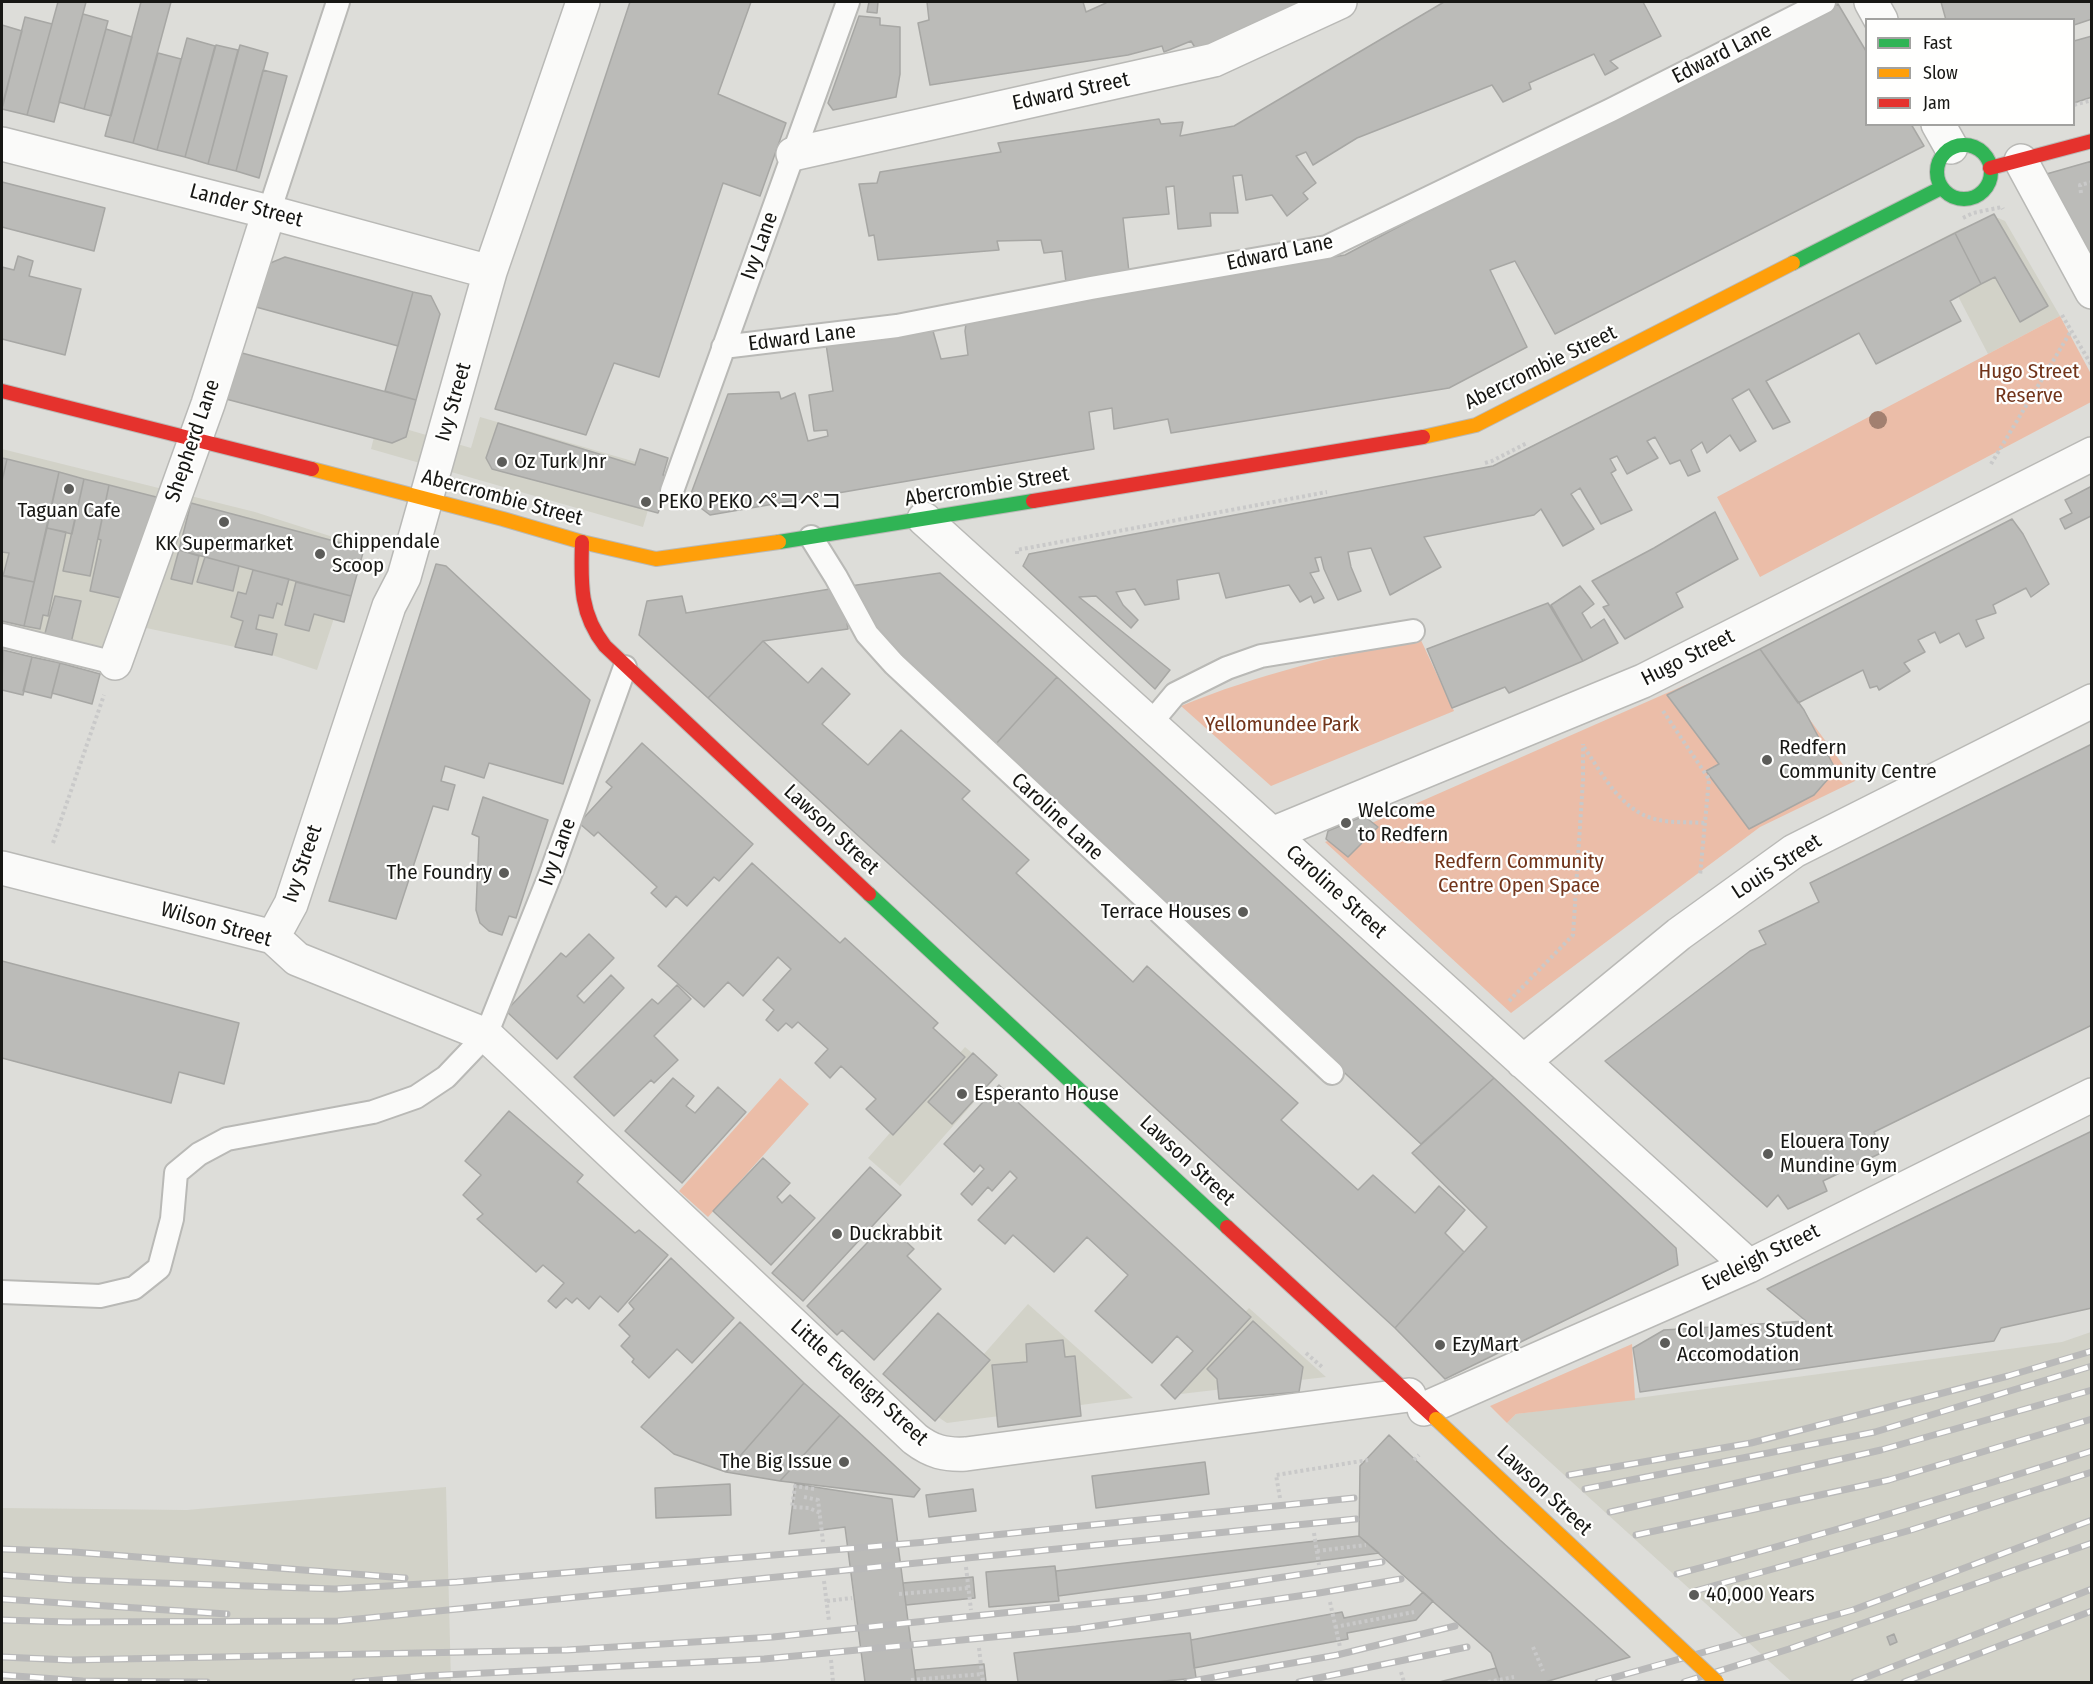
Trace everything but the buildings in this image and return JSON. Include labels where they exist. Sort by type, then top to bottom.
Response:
[{"type":"street","name":"Ivy Street","points":[[273,937],[291,904],[389,606],[404,578],[490,272],[583,2]]},
{"type":"street","name":"Edward Street","points":[[793,154],[1214,60],[1340,2]]},
{"type":"street","points":[[2091,141],[2006,165],[1991,177],[1988,186],[1974,198],[1965,200],[1956,198],[1941,188],[1937,180],[1939,161],[1944,153],[1945,136],[1976,148],[1988,160],[2006,165],[2091,292]]},
{"type":"street","name":"Lander Street","points":[[2,144],[269,212],[490,272]]},
{"type":"street","name":"Abercrombie Street","points":[[2,391],[195,438],[582,542],[656,559],[924,519],[1441,434],[1476,426],[1941,188]]},
{"type":"street","name":"Shepherd Lane","points":[[115,663],[195,438],[269,212]]},
{"type":"street","name":"Hugo Street","points":[[1272,834],[1643,681],[2091,454]]},
{"type":"street","name":"Caroline Street","points":[[924,519],[1749,1266]]},
{"type":"street","name":"Lawson Street","points":[[582,542],[582,597],[586,619],[595,636],[982,1000],[1423,1407],[1717,1683]]},
{"type":"street","name":"Louis Street","points":[[1523,1062],[1679,934],[1794,851],[2091,701]]},
{"type":"street","name":"Wilson Street","points":[[2,868],[273,937],[297,959],[486,1035]]},
{"type":"street","name":"Little Eveleigh Street","points":[[486,1035],[915,1439],[938,1453],[966,1454],[1423,1407]]},
{"type":"street","name":"Eveleigh Street","points":[[1423,1407],[1749,1266],[2091,1095]]},
{"type":"lane","name":"Ivy Lane","points":[[672,491],[848,2]]},
{"type":"lane","name":"Edward Lane","points":[[723,347],[897,326],[1092,288],[1327,248],[1611,111],[1824,2]]},
{"type":"lane","name":"Shepherd Lane","points":[[269,212],[333,3]]},
{"type":"lane","name":"Caroline Lane","points":[[811,537],[867,634],[894,664],[1332,1073]]},
{"type":"lane","points":[[1150,724],[1175,694],[1227,668],[1261,656],[1413,631]]},
{"type":"lane","points":[[2,635],[115,663]]},
{"type":"lane","name":"Ivy Lane","points":[[486,1035],[552,870],[625,666]]},
{"type":"lane","points":[[2,1292],[100,1296],[134,1288],[159,1268],[172,1219],[176,1173],[198,1154],[227,1139],[373,1112],[416,1097],[446,1077],[486,1035]]},
{"type":"path","points":[[2075,104],[2091,100]]},
{"type":"path","points":[[2080,185],[2091,182]]},
{"type":"path","points":[[1954,223],[1973,213],[2002,207],[2008,217]]},
{"type":"path","points":[[2060,310],[2091,366]]},
{"type":"path","points":[[1998,464],[1988,470],[2071,331]]},
{"type":"path","points":[[1481,463],[1492,461],[1532,440]]},
{"type":"path","points":[[1017,558],[1017,550],[1330,491]]},
{"type":"path","points":[[42,878],[115,663]]},
{"type":"path","points":[[1643,681],[1709,779],[1699,886],[1716,908]]},
{"type":"path","points":[[1580,738],[1617,794],[1634,811],[1658,820],[1705,823]]},
{"type":"path","points":[[1485,1026],[1573,936],[1584,747]]},
{"type":"path","points":[[1414,1460],[1419,1455]]},
{"type":"path","points":[[1280,1498],[1276,1475],[1368,1460]]},
{"type":"path","points":[[814,1489],[795,1486],[792,1507],[820,1513]]},
{"type":"path","points":[[804,1497],[818,1500],[823,1542]]},
{"type":"path","points":[[1314,1533],[1319,1565]]},
{"type":"path","points":[[1317,1551],[1366,1545]]},
{"type":"path","points":[[966,1567],[971,1610]]},
{"type":"path","points":[[824,1581],[829,1621]]},
{"type":"path","points":[[899,1594],[968,1588]]},
{"type":"path","points":[[827,1601],[852,1598]]},
{"type":"path","points":[[1330,1602],[1340,1647]]},
{"type":"path","points":[[1335,1627],[1414,1612]]},
{"type":"path","points":[[1533,1647],[1543,1671]]},
{"type":"path","points":[[979,1648],[983,1683]]},
{"type":"path","points":[[831,1660],[834,1683]]},
{"type":"path","points":[[1401,1672],[1404,1683]]},
{"type":"path","points":[[911,1680],[982,1674]]},
{"type":"path","points":[[1488,1683],[1514,1677]]},
{"type":"shaded area","points":[[1998,218],[2005,221],[2060,316],[1988,354],[1931,244],[1962,228]]},
{"type":"shaded area","points":[[480,417],[660,469],[643,527],[371,449],[378,421],[471,448]]},
{"type":"shaded area","points":[[2,449],[255,512],[358,545],[317,670],[272,655],[123,623],[112,653],[2,627]]},
{"type":"shaded area","points":[[965,1047],[998,1075],[900,1186],[868,1158]]},
{"type":"shaded area","points":[[1028,1304],[1133,1398],[947,1423],[932,1413]]},
{"type":"shaded area","points":[[1249,1308],[1326,1377],[1172,1395]]},
{"type":"shaded area","points":[[2091,1332],[2091,1682],[1792,1682],[1507,1423],[1516,1414],[2062,1342]]},
{"type":"shaded area","points":[[446,1487],[451,1682],[2,1682],[2,1508],[187,1510]]},
{"type":"green space","name":"Hugo Street Reserve","points":[[2060,316],[2091,374],[2091,402],[1760,577],[1717,497]]},
{"type":"green space","name":"Yellomundee Park","points":[[1419,636],[1454,711],[1271,786],[1181,706],[1269,675]]},
{"type":"green space","name":"Redfern Community Centre Open Space","points":[[1760,652],[1855,781],[1760,827],[1511,1013],[1325,842],[1365,826]]},
{"type":"green space","points":[[780,1078],[809,1104],[708,1217],[679,1191]]},
{"type":"green space","points":[[1632,1344],[1635,1400],[1516,1414],[1507,1423],[1490,1406]]},
{"type":"railway","points":[[1569,1475],[1751,1443],[2008,1376],[2092,1351]]},
{"type":"railway","points":[[1585,1489],[1875,1432],[2092,1366]]},
{"type":"railway","points":[[1610,1512],[1881,1450],[2092,1390]]},
{"type":"railway","points":[[1636,1535],[1889,1480],[2092,1419]]},
{"type":"railway","points":[[1677,1574],[1885,1515],[2092,1451]]},
{"type":"railway","points":[[1695,1591],[1911,1530],[2092,1472]]},
{"type":"railway","points":[[2,1575],[73,1580],[335,1589],[457,1582],[926,1542],[1354,1498]]},
{"type":"railway","points":[[2,1620],[68,1622],[338,1621],[1356,1519]]},
{"type":"railway","points":[[1598,1682],[1853,1610],[2092,1520]]},
{"type":"railway","points":[[1684,1682],[1789,1649],[2092,1543]]},
{"type":"railway","points":[[2,1549],[74,1552],[405,1578]]},
{"type":"railway","points":[[2,1657],[70,1660],[567,1650],[773,1637],[1146,1598],[1382,1562]]},
{"type":"railway","points":[[355,1682],[425,1676],[764,1659],[1076,1629],[1401,1579]]},
{"type":"railway","points":[[1854,1682],[2092,1589]]},
{"type":"railway","points":[[2,1599],[227,1614]]},
{"type":"railway","points":[[1904,1682],[2092,1611]]},
{"type":"railway","points":[[1187,1682],[1337,1655],[1455,1626]]},
{"type":"railway","points":[[1299,1682],[1467,1647]]},
{"type":"railway","points":[[2,1675],[83,1681],[207,1682]]},
{"type":"traffic: fast","points":[[1959,145],[1969,145],[1979,149],[1987,157],[1991,172],[1987,187],[1979,195],[1969,199],[1959,199],[1949,195],[1941,187],[1937,177],[1937,167],[1941,157],[1949,149],[1959,145]]},
{"type":"traffic: fast","points":[[1793,263],[1941,188]]},
{"type":"traffic: fast","points":[[779,542],[1033,501]]},
{"type":"traffic: fast","points":[[869,894],[1227,1227]]},
{"type":"traffic: slow","points":[[1423,437],[1476,425],[1793,263]]},
{"type":"traffic: slow","points":[[312,469],[582,542],[656,559],[779,542]]},
{"type":"traffic: slow","points":[[1436,1419],[1717,1682]]},
{"type":"traffic: jam","points":[[1990,168],[2092,141]]},
{"type":"traffic: jam","points":[[2,391],[312,469]]},
{"type":"traffic: jam","points":[[1033,501],[1423,437]]},
{"type":"traffic: jam","points":[[582,542],[583,597],[590,621],[605,646],[869,894]]},
{"type":"traffic: jam","points":[[1227,1227],[1436,1419]]},
{"type":"place","name":"Oz Turk Jnr","points":[[502,462]]},
{"type":"place","name":"Taguan Cafe","points":[[69,489]]},
{"type":"place","name":"PEKO PEKO ペコペコ","points":[[646,502]]},
{"type":"place","name":"KK Supermarket","points":[[224,522]]},
{"type":"place","name":"Chippendale Scoop","points":[[320,554]]},
{"type":"place","name":"Redfern Community Centre","points":[[1767,760]]},
{"type":"place","name":"Welcome to Redfern","points":[[1346,823]]},
{"type":"place","name":"The Foundry","points":[[504,873]]},
{"type":"place","name":"Terrace Houses","points":[[1243,912]]},
{"type":"place","name":"Esperanto House","points":[[962,1094]]},
{"type":"place","name":"Elouera Tony Mundine Gym","points":[[1768,1154]]},
{"type":"place","name":"Duckrabbit","points":[[837,1234]]},
{"type":"place","name":"Col James Student Accomodation","points":[[1665,1343]]},
{"type":"place","name":"EzyMart","points":[[1440,1345]]},
{"type":"place","name":"The Big Issue","points":[[844,1462]]},
{"type":"place","name":"40,000 Years","points":[[1694,1595]]}]
